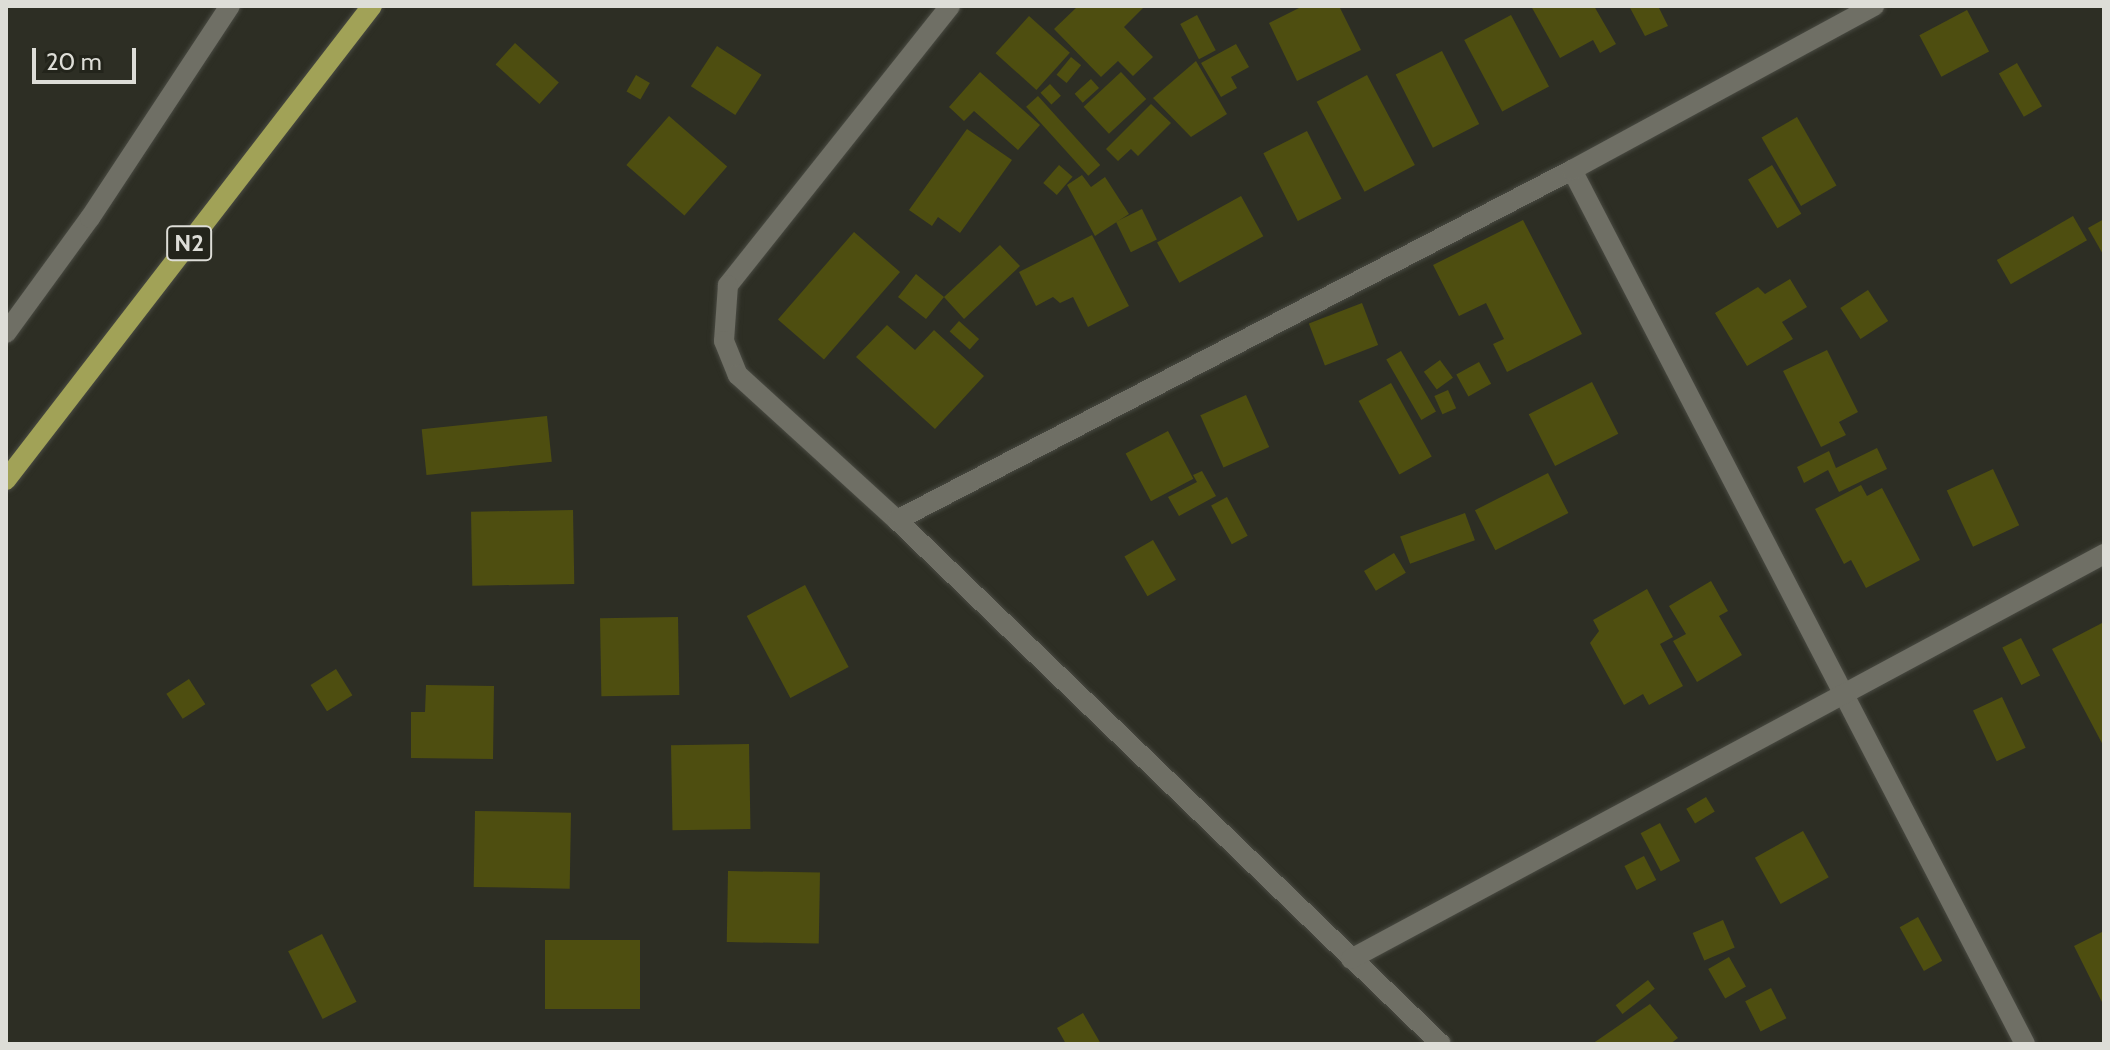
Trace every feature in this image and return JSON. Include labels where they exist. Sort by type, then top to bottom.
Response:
[{"type":"main road","name":"N2","points":[[6,480],[372,6]]},
{"type":"street","points":[[6,333],[90,218],[230,6]]},
{"type":"street","points":[[950,6],[728,285],[722,313],[724,341],[738,375],[897,520],[1441,1044]]},
{"type":"street","points":[[897,520],[1572,170],[1874,6]]},
{"type":"street","points":[[1572,170],[2025,1044]]},
{"type":"street","points":[[1351,959],[1842,692],[2104,554]]},
{"type":"building","points":[[1078,6],[1145,6],[1124,27],[1153,57],[1133,76],[1118,61],[1101,77],[1054,29]]},
{"type":"building","points":[[1303,6],[1339,6],[1361,50],[1297,81],[1269,23]]},
{"type":"building","points":[[1531,6],[1594,6],[1616,44],[1600,53],[1593,40],[1560,58]]},
{"type":"building","points":[[1629,6],[1658,6],[1668,26],[1645,36]]},
{"type":"building","points":[[1967,10],[1989,51],[1941,77],[1919,35]]},
{"type":"building","points":[[1197,15],[1216,50],[1199,59],[1180,24]]},
{"type":"building","points":[[1511,15],[1549,87],[1502,111],[1464,40]]},
{"type":"building","points":[[1029,16],[1070,53],[1036,90],[996,53]]},
{"type":"building","points":[[515,43],[559,82],[539,104],[496,65]]},
{"type":"building","points":[[1236,44],[1249,67],[1231,77],[1237,88],[1221,97],[1201,63]]},
{"type":"building","points":[[717,46],[761,75],[735,115],[691,86]]},
{"type":"building","points":[[1442,51],[1479,124],[1433,148],[1396,75]]},
{"type":"building","points":[[1071,57],[1081,65],[1067,83],[1057,75]]},
{"type":"building","points":[[1196,61],[1227,114],[1191,137],[1153,98]]},
{"type":"building","points":[[2017,63],[2042,106],[2024,117],[1999,74]]},
{"type":"building","points":[[980,72],[1040,125],[1018,150],[974,111],[964,121],[949,107]]},
{"type":"building","points":[[1121,72],[1146,99],[1109,134],[1084,107]]},
{"type":"building","points":[[636,75],[650,83],[640,99],[626,91]]},
{"type":"building","points":[[1367,75],[1415,165],[1365,192],[1317,102]]},
{"type":"building","points":[[1091,79],[1099,88],[1083,103],[1075,94]]},
{"type":"building","points":[[1050,84],[1061,96],[1051,105],[1040,93]]},
{"type":"building","points":[[1038,96],[1100,165],[1088,176],[1026,107]]},
{"type":"building","points":[[1151,104],[1171,123],[1138,156],[1131,149],[1118,161],[1106,149]]},
{"type":"building","points":[[669,116],[727,167],[684,216],[626,165]]},
{"type":"building","points":[[1797,117],[1836,185],[1801,206],[1761,138]]},
{"type":"building","points":[[967,129],[1012,160],[960,233],[938,217],[932,226],[909,210]]},
{"type":"building","points":[[1307,131],[1342,199],[1298,221],[1263,153]]},
{"type":"building","points":[[1059,165],[1073,177],[1057,195],[1043,183]]},
{"type":"building","points":[[1772,165],[1801,214],[1777,228],[1748,179]]},
{"type":"building","points":[[1082,175],[1091,187],[1105,177],[1129,214],[1095,236],[1067,185]]},
{"type":"building","points":[[1241,196],[1263,236],[1179,283],[1157,243]]},
{"type":"building","points":[[1142,209],[1157,240],[1131,252],[1116,222]]},
{"type":"building","points":[[2073,216],[2087,240],[2011,284],[1997,260]]},
{"type":"building","points":[[2104,219],[2104,256],[2088,228]]},
{"type":"building","points":[[1523,220],[1582,334],[1507,372],[1493,344],[1504,339],[1486,303],[1459,316],[1433,265]]},
{"type":"building","points":[[854,232],[900,272],[824,360],[778,320]]},
{"type":"building","points":[[1092,235],[1129,306],[1088,327],[1073,297],[1060,303],[1053,297],[1036,306],[1019,272]]},
{"type":"building","points":[[1000,245],[1020,266],[964,319],[944,297]]},
{"type":"building","points":[[916,274],[944,297],[926,319],[898,297]]},
{"type":"building","points":[[1790,279],[1807,307],[1782,322],[1793,339],[1747,366],[1715,313],[1758,287],[1765,294]]},
{"type":"building","points":[[1868,290],[1888,321],[1860,339],[1840,308]]},
{"type":"building","points":[[1362,303],[1378,345],[1325,365],[1309,323]]},
{"type":"building","points":[[959,321],[979,339],[970,349],[950,331]]},
{"type":"building","points":[[887,325],[915,350],[934,330],[984,376],[935,429],[856,357]]},
{"type":"building","points":[[1827,350],[1858,412],[1839,422],[1846,435],[1821,447],[1783,371]]},
{"type":"building","points":[[1401,351],[1436,412],[1421,420],[1386,360]]},
{"type":"building","points":[[1440,360],[1453,378],[1437,390],[1424,372]]},
{"type":"building","points":[[1479,362],[1491,384],[1468,396],[1456,375]]},
{"type":"building","points":[[1592,382],[1618,434],[1555,466],[1529,414]]},
{"type":"building","points":[[1391,383],[1432,456],[1399,474],[1359,401]]},
{"type":"building","points":[[1448,390],[1456,408],[1442,414],[1434,396]]},
{"type":"building","points":[[1246,395],[1269,447],[1224,467],[1200,415]]},
{"type":"building","points":[[547,416],[552,462],[426,475],[422,429]]},
{"type":"building","points":[[1168,431],[1193,479],[1151,501],[1126,454]]},
{"type":"building","points":[[1877,448],[1887,469],[1839,492],[1828,470],[1804,483],[1797,467],[1829,451],[1836,468]]},
{"type":"building","points":[[1993,469],[2019,525],[1973,547],[1947,491]]},
{"type":"building","points":[[1202,471],[1216,496],[1179,516],[1168,497],[1197,482],[1193,475]]},
{"type":"building","points":[[1548,473],[1568,513],[1495,550],[1475,510]]},
{"type":"building","points":[[1861,485],[1867,496],[1882,488],[1920,560],[1866,588],[1851,560],[1844,564],[1815,509]]},
{"type":"building","points":[[1227,497],[1248,536],[1232,544],[1211,505]]},
{"type":"building","points":[[573,510],[574,584],[472,586],[471,512]]},
{"type":"building","points":[[1465,513],[1475,540],[1410,564],[1400,537]]},
{"type":"building","points":[[1153,540],[1176,580],[1147,596],[1124,556]]},
{"type":"building","points":[[1394,553],[1406,573],[1376,591],[1364,571]]},
{"type":"building","points":[[1711,581],[1728,611],[1719,616],[1742,655],[1697,682],[1673,641],[1686,634],[1669,606]]},
{"type":"building","points":[[805,585],[849,667],[790,698],[747,616]]},
{"type":"building","points":[[1647,589],[1673,637],[1660,644],[1683,686],[1649,705],[1643,694],[1624,705],[1590,643],[1599,631],[1593,620]]},
{"type":"building","points":[[678,617],[679,695],[601,696],[600,618]]},
{"type":"building","points":[[2104,622],[2104,747],[2052,649]]},
{"type":"building","points":[[2021,638],[2040,675],[2021,685],[2002,648]]},
{"type":"building","points":[[336,669],[352,695],[327,711],[311,685]]},
{"type":"building","points":[[189,679],[205,704],[183,719],[166,694]]},
{"type":"building","points":[[426,685],[494,686],[493,759],[411,758],[411,712],[425,712]]},
{"type":"building","points":[[2002,697],[2026,748],[1997,761],[1973,711]]},
{"type":"building","points":[[749,744],[750,829],[672,830],[671,745]]},
{"type":"building","points":[[1706,797],[1715,812],[1695,823],[1686,809]]},
{"type":"building","points":[[475,811],[571,813],[570,889],[474,887]]},
{"type":"building","points":[[1660,823],[1680,861],[1661,871],[1641,833]]},
{"type":"building","points":[[1803,831],[1829,877],[1781,904],[1755,858]]},
{"type":"building","points":[[1644,856],[1656,880],[1637,890],[1624,866]]},
{"type":"building","points":[[728,871],[820,873],[819,944],[727,942]]},
{"type":"building","points":[[1918,917],[1942,961],[1924,971],[1900,927]]},
{"type":"building","points":[[1723,920],[1735,948],[1704,961],[1693,933]]},
{"type":"building","points":[[2104,931],[2104,1006],[2074,946]]},
{"type":"building","points":[[322,934],[357,1002],[323,1019],[288,951]]},
{"type":"building","points":[[545,940],[640,940],[640,1009],[545,1009]]},
{"type":"building","points":[[1729,957],[1746,986],[1725,998],[1708,969]]},
{"type":"building","points":[[1648,980],[1655,989],[1622,1014],[1616,1005]]},
{"type":"building","points":[[1771,988],[1786,1018],[1761,1031],[1745,1001]]},
{"type":"building","points":[[1650,1004],[1678,1038],[1670,1044],[1592,1044]]},
{"type":"building","points":[[1083,1013],[1101,1044],[1066,1044],[1057,1028]]}]
